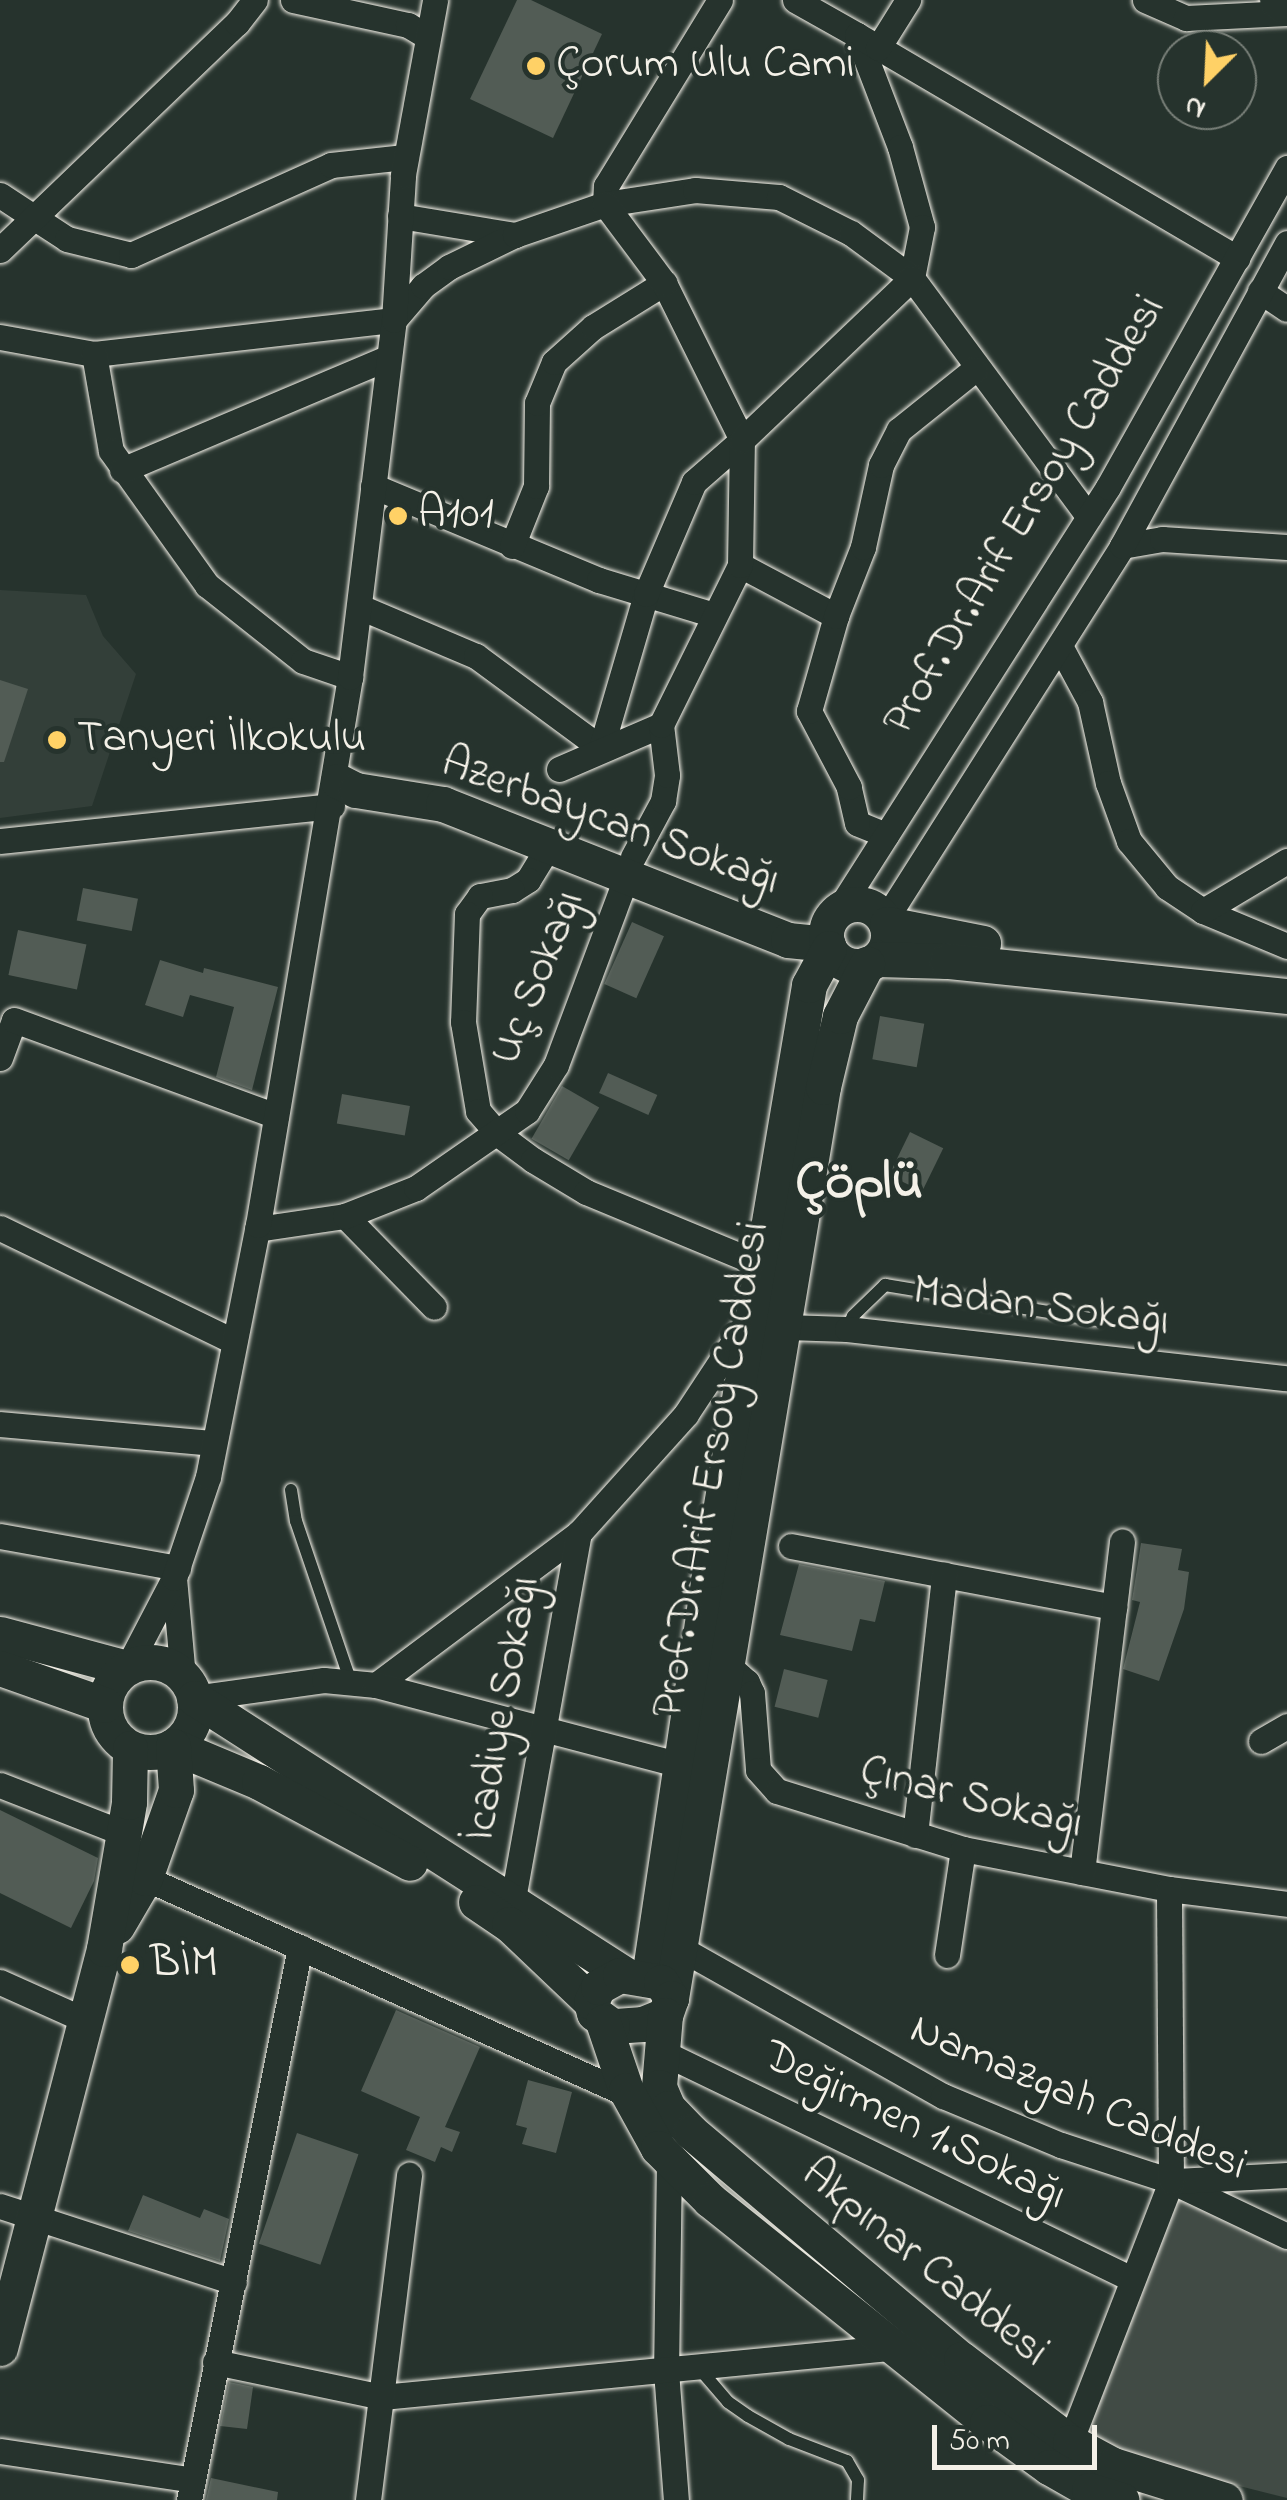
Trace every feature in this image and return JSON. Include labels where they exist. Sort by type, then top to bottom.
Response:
[{"type":"main road","points":[[1276,0],[1287,10]]},
{"type":"main road","name":"Azerbaycan Sokağı","points":[[630,866],[446,781],[390,775],[338,780],[356,790],[443,804],[550,844],[831,932]]},
{"type":"main road","points":[[1287,975],[975,942],[886,922],[860,903],[831,932],[844,963],[947,960],[1287,996]]},
{"type":"main road","points":[[872,962],[889,939],[886,922]]},
{"type":"main road","name":"Prof.Dr.Arif Ersoy Caddesi","points":[[653,1991],[681,1765],[754,1311],[809,985],[831,932]]},
{"type":"main road","name":"Prof.Dr.Arif Ersoy Caddesi","points":[[653,1991],[680,1948],[833,1040],[872,962]]},
{"type":"main road","points":[[0,1634],[127,1668],[156,1662],[653,1991]]},
{"type":"main road","points":[[0,1668],[104,1706]]},
{"type":"main road","points":[[127,1668],[108,1690],[104,1706],[112,1733],[130,1748],[150,1753],[173,1746],[188,1733],[194,1719],[189,1687]]},
{"type":"main road","points":[[104,1949],[144,1878],[176,1790],[173,1746]]},
{"type":"main road","name":"Akpınar Caddesi","points":[[173,1746],[259,1782],[438,1878],[509,1924],[597,2012],[629,2096],[668,2160],[738,2224],[889,2348],[1049,2467],[1089,2490],[1121,2500]]},
{"type":"main road","points":[[0,2348],[104,1949],[123,1833],[130,1748]]},
{"type":"main road","points":[[598,1987],[653,1991],[628,2028],[597,2012],[598,1987]]},
{"type":"main road","name":"Akpınar Caddesi","points":[[653,1991],[662,2052],[659,2087],[668,2108],[691,2132],[961,2359],[1070,2442],[1112,2465],[1225,2500]]},
{"type":"street","points":[[0,250],[256,0]]},
{"type":"street","points":[[293,0],[408,25],[428,37]]},
{"type":"street","points":[[127,1668],[176,1573],[208,1477],[257,1229],[332,806],[394,320],[406,157],[435,0]]},
{"type":"street","points":[[558,769],[662,725],[740,565],[742,440],[664,283],[605,204],[606,186],[720,0]]},
{"type":"street","points":[[795,0],[1237,258]]},
{"type":"street","points":[[867,41],[908,0]]},
{"type":"street","points":[[1145,0],[1186,18],[1287,10]]},
{"type":"street","points":[[601,748],[646,594],[694,482],[912,278],[922,227],[867,41]]},
{"type":"street","points":[[0,195],[67,239],[131,254],[331,165],[406,157]]},
{"type":"street","name":"Prof.Dr.Arif Ersoy Caddesi","points":[[831,932],[886,835],[1089,517],[1287,168]]},
{"type":"street","points":[[0,338],[94,354],[394,320],[423,286],[449,267],[515,235],[605,204],[695,190],[779,197],[852,233],[912,278],[1089,517]]},
{"type":"street","points":[[400,216],[515,235]]},
{"type":"street","name":"Prof.Dr.Arif Ersoy Caddesi","points":[[886,922],[1122,546],[1287,243]]},
{"type":"street","points":[[512,546],[536,486],[536,403],[554,362],[593,327],[664,283]]},
{"type":"street","points":[[1260,291],[1287,310]]},
{"type":"street","points":[[94,354],[111,451],[207,585],[303,662],[350,677]]},
{"type":"street","points":[[122,470],[388,358]]},
{"type":"street","points":[[886,835],[856,823],[849,787],[809,711],[836,616],[863,547],[881,466],[899,430],[975,368]]},
{"type":"street","points":[[373,486],[512,546],[714,614]]},
{"type":"street","points":[[1122,546],[1162,539],[1287,547]]},
{"type":"street","points":[[740,565],[836,616]]},
{"type":"street","points":[[360,607],[476,656],[601,748]]},
{"type":"street","points":[[1060,646],[1090,702],[1108,783],[1129,840],[1166,887],[1203,912],[1287,946]]},
{"type":"street","name":"Uç Sokağı","points":[[257,1229],[345,1216],[416,1188],[498,1134],[526,1110],[556,1065],[630,866],[663,801],[667,775],[662,725]]},
{"type":"street","points":[[0,841],[332,806]]},
{"type":"street","points":[[550,844],[528,880],[512,890],[480,896],[468,914],[463,1022],[478,1111],[498,1134],[586,1192],[762,1265]]},
{"type":"street","points":[[1203,912],[1287,861]]},
{"type":"street","points":[[0,1058],[14,1020],[276,1116]]},
{"type":"street","points":[[345,1216],[434,1306]]},
{"type":"street","points":[[0,1228],[233,1340]]},
{"type":"street","points":[[364,1684],[579,1533],[686,1414],[754,1311]]},
{"type":"street","name":"Madan Sokağı","points":[[786,1327],[847,1329],[1287,1378]]},
{"type":"street","points":[[0,1424],[213,1442]]},
{"type":"street","name":"İcadiye Sokağı","points":[[513,1899],[579,1533]]},
{"type":"street","points":[[0,1536],[176,1573]]},
{"type":"street","points":[[1082,1872],[1122,1541]]},
{"type":"street","points":[[791,1546],[1114,1606]]},
{"type":"street","points":[[176,1573],[189,1687],[324,1680],[364,1684],[681,1765]]},
{"type":"street","points":[[915,1835],[944,1575]]},
{"type":"street","name":"Çınar Sokağı","points":[[728,1666],[747,1682],[752,1694],[758,1770],[777,1792],[963,1849],[1170,1889],[1287,1904]]},
{"type":"street","points":[[1261,1741],[1287,1726]]},
{"type":"street","points":[[0,1785],[123,1833]]},
{"type":"street","points":[[947,1955],[963,1849]]},
{"type":"street","points":[[144,1878],[629,2096]]},
{"type":"street","points":[[1070,2442],[1130,2278],[1171,2181],[1170,1889]]},
{"type":"street","points":[[0,2451],[191,2490],[300,1947]]},
{"type":"street","name":"Namazgah Caddesi","points":[[680,1948],[943,2096],[1060,2145],[1171,2181],[1287,2236]]},
{"type":"street","points":[[0,1982],[85,2020]]},
{"type":"street","name":"Değirmen 1.Sokağı","points":[[662,2052],[1130,2278]]},
{"type":"street","points":[[668,2160],[666,2371],[676,2500]]},
{"type":"street","points":[[368,2500],[409,2175]]},
{"type":"street","points":[[1171,2181],[1287,2176]]},
{"type":"street","points":[[0,2206],[234,2282]]},
{"type":"street","points":[[215,2362],[382,2396],[889,2348]]},
{"type":"lane","points":[[847,1329],[853,1316],[885,1286],[1096,1320]]},
{"type":"lane","points":[[291,1490],[296,1521],[364,1684]]},
{"type":"lane","points":[[698,2367],[728,2402],[748,2416],[789,2439],[847,2461],[858,2480],[857,2500]]},
{"type":"shaded area","name":"Tanyeri İlkokulu","points":[[0,590],[86,595],[103,636],[136,674],[92,806],[0,818]]},
{"type":"shaded area","points":[[1177,2198],[1287,2248],[1287,2498],[1152,2464],[1083,2436]]},
{"type":"building","name":"Çorum Ulu Cami","points":[[517,0],[531,0],[602,34],[553,138],[470,99]]},
{"type":"building","points":[[0,680],[28,689],[4,762],[0,762]]},
{"type":"building","points":[[83,888],[138,899],[132,931],[77,920]]},
{"type":"building","points":[[632,922],[664,936],[636,998],[604,984]]},
{"type":"building","points":[[18,930],[86,945],[77,990],[8,975]]},
{"type":"building","points":[[160,960],[203,973],[204,968],[278,987],[252,1090],[216,1077],[234,1007],[190,995],[183,1017],[145,1005]]},
{"type":"building","points":[[880,1016],[924,1024],[917,1067],[872,1059]]},
{"type":"building","points":[[608,1073],[657,1095],[648,1115],[599,1093]]},
{"type":"building","points":[[562,1086],[599,1108],[569,1160],[532,1139]]},
{"type":"building","points":[[342,1094],[410,1106],[405,1136],[337,1124]]},
{"type":"building","points":[[910,1132],[943,1148],[922,1191],[889,1175]]},
{"type":"building","points":[[1141,1543],[1182,1549],[1178,1570],[1189,1572],[1184,1609],[1159,1681],[1123,1669],[1140,1602],[1132,1600]]},
{"type":"building","points":[[799,1564],[885,1581],[875,1622],[860,1619],[852,1651],[780,1635]]},
{"type":"building","points":[[784,1669],[828,1680],[818,1718],[775,1707]]},
{"type":"building","points":[[0,1810],[98,1858],[94,1881],[71,1928],[0,1893]]},
{"type":"building","points":[[396,2010],[480,2047],[445,2127],[460,2132],[452,2152],[441,2147],[435,2162],[406,2150],[420,2117],[361,2091]]},
{"type":"building","points":[[528,2080],[572,2092],[556,2153],[522,2144],[527,2128],[516,2125]]},
{"type":"building","points":[[297,2133],[358,2154],[320,2265],[259,2244]]},
{"type":"building","points":[[143,2195],[200,2218],[204,2209],[229,2219],[220,2261],[128,2231]]},
{"type":"building","points":[[229,2382],[253,2387],[247,2429],[220,2426]]},
{"type":"building","points":[[211,2478],[278,2492],[277,2500],[206,2500]]},
{"type":"place","name":"Çorum Ulu Cami","points":[[536,66]]},
{"type":"place","name":"A101","points":[[398,516]]},
{"type":"place","name":"Tanyeri İlkokulu","points":[[57,740]]},
{"type":"place","name":"BİM","points":[[130,1965]]},
{"type":"district","name":"Çöplü","points":[[859,1185]]}]
